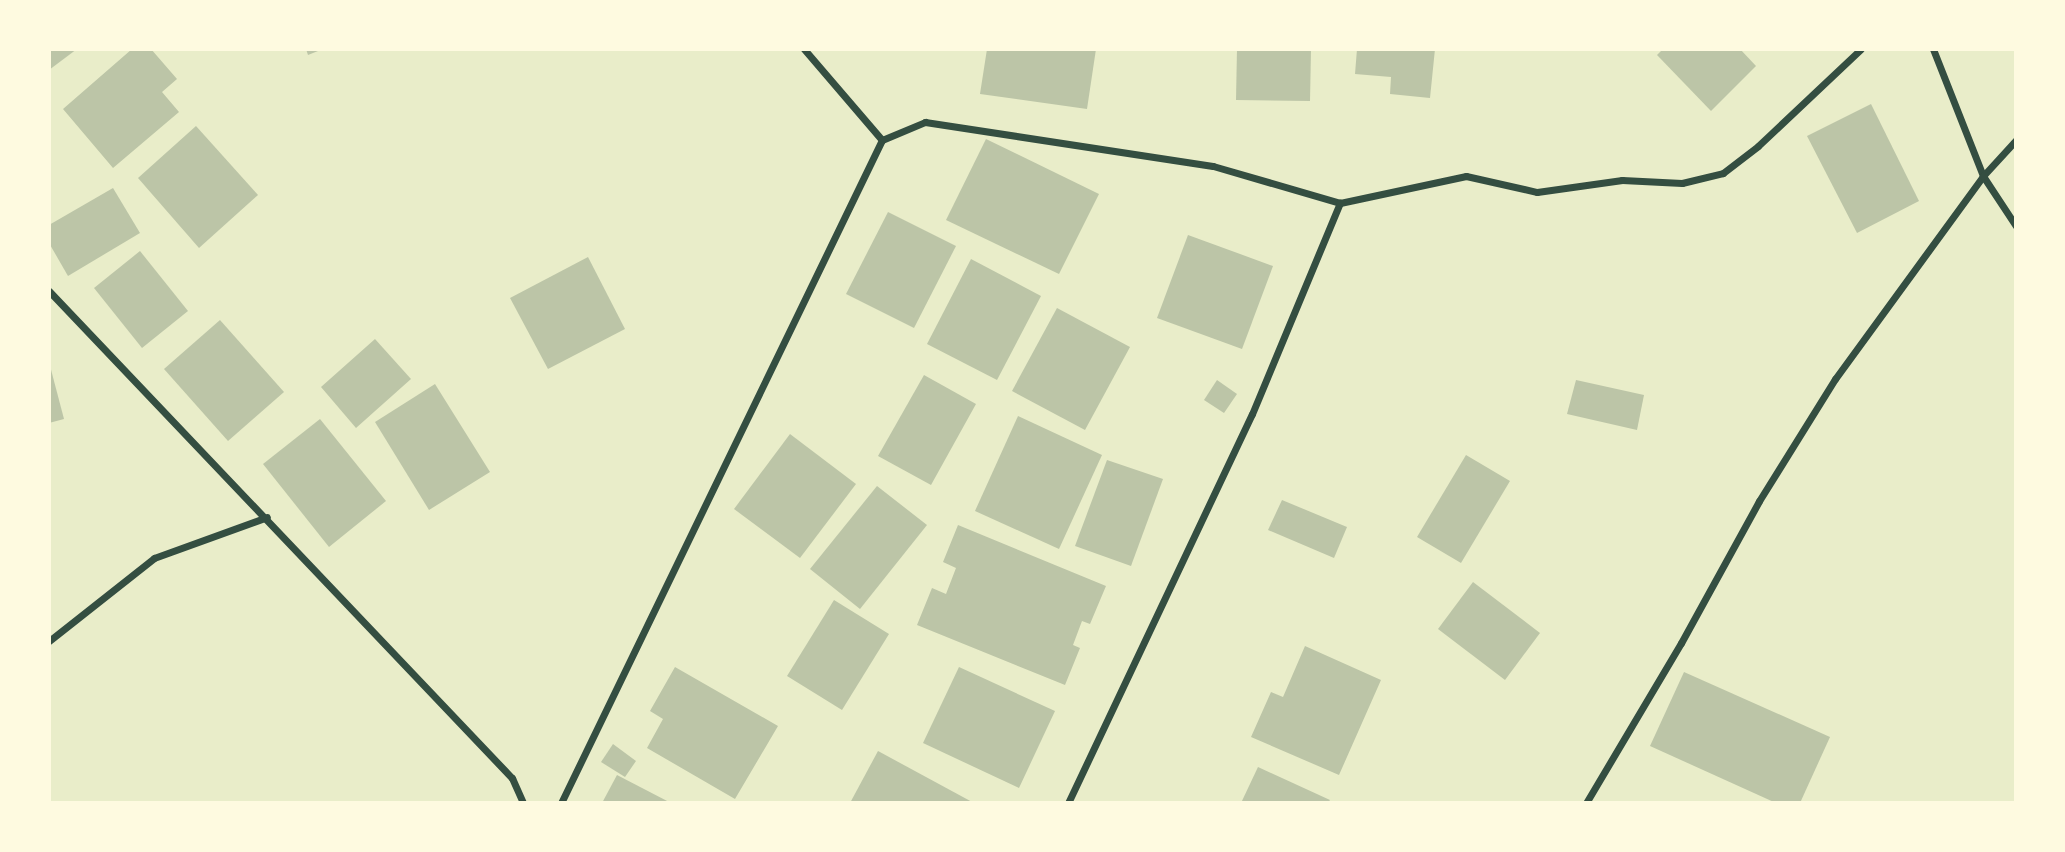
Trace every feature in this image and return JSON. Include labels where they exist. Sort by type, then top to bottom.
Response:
[{"type":"street","points":[[804,49],[882,140]]},
{"type":"street","points":[[561,803],[882,140],[925,121],[1213,166],[1340,204],[1465,176],[1537,192],[1622,180],[1682,183],[1723,173],[1758,146],[1861,49]]},
{"type":"street","points":[[1933,49],[1983,176],[2016,226]]},
{"type":"street","points":[[1586,803],[1681,643],[1759,501],[1835,379],[1983,176],[2016,140]]},
{"type":"street","points":[[1068,803],[1252,414],[1340,204]]},
{"type":"street","points":[[49,291],[267,517],[512,778],[523,803]]},
{"type":"street","points":[[49,641],[154,558],[267,517]]},
{"type":"building","points":[[49,49],[77,49],[49,70]]},
{"type":"building","points":[[132,49],[151,49],[177,79],[162,92],[179,112],[113,168],[63,109]]},
{"type":"building","points":[[306,49],[323,49],[308,55]]},
{"type":"building","points":[[987,49],[1096,49],[1087,109],[980,94]]},
{"type":"building","points":[[1237,49],[1311,49],[1310,101],[1236,100]]},
{"type":"building","points":[[1357,49],[1435,49],[1430,98],[1390,94],[1391,77],[1355,74]]},
{"type":"building","points":[[1663,49],[1740,49],[1756,66],[1711,111],[1657,55]]},
{"type":"building","points":[[1871,104],[1919,201],[1857,233],[1807,136]]},
{"type":"building","points":[[196,126],[258,195],[199,248],[138,178]]},
{"type":"building","points":[[986,139],[1099,194],[1059,274],[946,220]]},
{"type":"building","points":[[113,188],[140,233],[68,276],[49,243],[49,225]]},
{"type":"building","points":[[888,212],[956,246],[914,328],[846,294]]},
{"type":"building","points":[[1188,235],[1273,266],[1242,349],[1157,318]]},
{"type":"building","points":[[140,251],[188,311],[142,348],[94,288]]},
{"type":"building","points":[[588,257],[625,329],[548,369],[510,298]]},
{"type":"building","points":[[971,259],[1041,296],[997,380],[927,344]]},
{"type":"building","points":[[1057,308],[1130,347],[1085,430],[1012,391]]},
{"type":"building","points":[[220,320],[284,392],[228,441],[164,369]]},
{"type":"building","points":[[375,339],[411,379],[356,428],[321,387]]},
{"type":"building","points":[[49,362],[64,419],[49,423]]},
{"type":"building","points":[[924,375],[976,404],[931,485],[878,456]]},
{"type":"building","points":[[1217,380],[1237,394],[1224,413],[1204,400]]},
{"type":"building","points":[[1576,380],[1644,395],[1637,430],[1567,414]]},
{"type":"building","points":[[435,384],[490,472],[429,510],[375,422]]},
{"type":"building","points":[[1018,416],[1102,455],[1059,549],[975,511]]},
{"type":"building","points":[[320,419],[386,501],[329,547],[263,464]]},
{"type":"building","points":[[790,434],[856,484],[800,558],[734,509]]},
{"type":"building","points":[[1466,455],[1510,481],[1461,563],[1417,537]]},
{"type":"building","points":[[1107,460],[1163,479],[1131,566],[1075,546]]},
{"type":"building","points":[[877,486],[927,525],[860,609],[810,569]]},
{"type":"building","points":[[1282,500],[1347,527],[1334,558],[1268,530]]},
{"type":"building","points":[[958,525],[1106,586],[1090,624],[1082,621],[1073,645],[1080,648],[1065,685],[917,625],[932,588],[946,594],[956,568],[943,562]]},
{"type":"building","points":[[1473,582],[1540,633],[1505,680],[1438,629]]},
{"type":"building","points":[[834,600],[889,634],[842,710],[787,676]]},
{"type":"building","points":[[1305,646],[1381,680],[1339,775],[1251,737],[1271,692],[1283,697]]},
{"type":"building","points":[[675,667],[778,726],[735,799],[647,748],[663,719],[650,711]]},
{"type":"building","points":[[959,667],[1055,711],[1019,788],[923,743]]},
{"type":"building","points":[[1684,672],[1830,737],[1800,803],[1776,803],[1650,746]]},
{"type":"building","points":[[613,744],[636,761],[625,777],[601,762]]},
{"type":"building","points":[[878,751],[974,803],[850,803]]},
{"type":"building","points":[[1258,767],[1330,800],[1328,803],[1241,803]]},
{"type":"building","points":[[617,775],[671,803],[602,803]]}]
